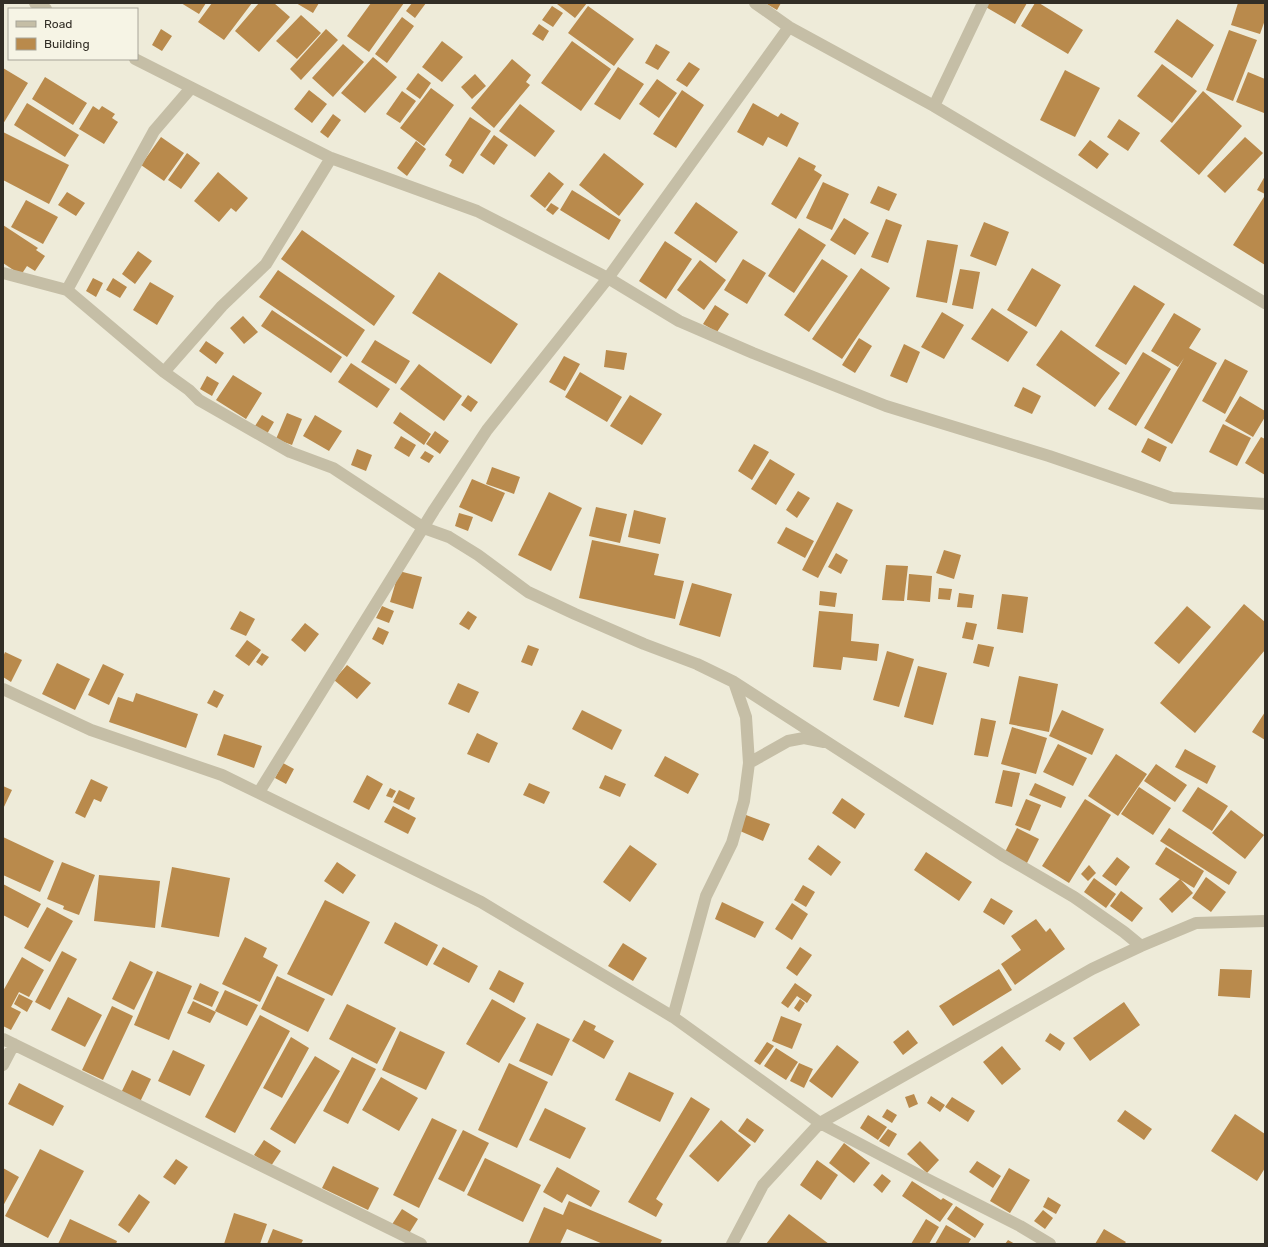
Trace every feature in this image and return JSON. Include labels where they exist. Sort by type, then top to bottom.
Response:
[{"type":"street","points":[[35,3],[44,8]]},
{"type":"street","points":[[756,3],[789,27],[934,106],[1265,302]]},
{"type":"street","points":[[934,106],[983,3]]},
{"type":"street","points":[[259,792],[487,430],[608,278],[789,27]]},
{"type":"street","points":[[138,60],[331,158],[476,211],[608,278],[679,321],[753,353],[886,406],[1049,456],[1172,498],[1265,504]]},
{"type":"street","points":[[67,290],[154,131],[191,88]]},
{"type":"street","points":[[164,372],[222,306],[266,264],[331,158]]},
{"type":"street","points":[[3,273],[67,290],[164,372],[189,390],[199,400],[290,452],[333,468],[424,528],[449,537],[478,555],[528,592],[644,644],[697,664],[734,682],[831,743],[1002,855],[1074,897],[1124,932],[1141,946]]},
{"type":"street","points":[[673,1017],[706,896],[732,843],[744,801],[749,763],[746,717],[734,682]]},
{"type":"street","points":[[3,688],[91,730],[222,775],[480,902],[673,1017],[820,1123],[1020,1226],[1050,1244]]},
{"type":"street","points":[[749,763],[788,741],[804,738],[831,743]]},
{"type":"street","points":[[732,1244],[763,1185],[820,1123],[1092,970],[1141,946],[1196,923],[1265,921]]},
{"type":"street","points":[[3,1065],[8,1042],[421,1244]]},
{"type":"building","points":[[181,3],[206,3],[199,14]]},
{"type":"building","points":[[212,3],[252,3],[224,40],[198,22]]},
{"type":"building","points":[[259,3],[274,3],[290,17],[259,52],[235,31]]},
{"type":"building","points":[[296,3],[319,3],[313,13]]},
{"type":"building","points":[[371,3],[404,3],[369,52],[347,36]]},
{"type":"building","points":[[412,3],[426,3],[415,18],[406,11]]},
{"type":"building","points":[[587,3],[575,18],[557,4]]},
{"type":"building","points":[[765,3],[781,3],[777,10]]},
{"type":"building","points":[[986,3],[1027,3],[1015,24],[984,6]]},
{"type":"building","points":[[1035,3],[1039,3],[1083,30],[1068,54],[1021,26]]},
{"type":"building","points":[[1238,3],[1265,3],[1265,20],[1260,34],[1231,25]]},
{"type":"building","points":[[552,6],[563,13],[553,27],[542,20]]},
{"type":"building","points":[[588,6],[634,39],[614,66],[568,33]]},
{"type":"building","points":[[301,15],[321,33],[297,59],[276,41]]},
{"type":"building","points":[[402,17],[414,26],[387,63],[375,54]]},
{"type":"building","points":[[1177,19],[1214,45],[1192,78],[1154,52]]},
{"type":"building","points":[[539,24],[549,31],[543,41],[532,34]]},
{"type":"building","points":[[161,29],[172,36],[162,51],[152,45]]},
{"type":"building","points":[[326,29],[338,40],[301,80],[290,69]]},
{"type":"building","points":[[1229,30],[1257,40],[1233,101],[1206,90]]},
{"type":"building","points":[[442,41],[463,57],[442,82],[422,67]]},
{"type":"building","points":[[572,41],[611,69],[581,111],[541,83]]},
{"type":"building","points":[[343,44],[364,62],[333,97],[312,78]]},
{"type":"building","points":[[656,44],[670,52],[658,70],[645,63]]},
{"type":"building","points":[[373,57],[397,77],[365,113],[341,93]]},
{"type":"building","points":[[512,59],[531,75],[526,82],[530,85],[494,128],[471,108]]},
{"type":"building","points":[[689,62],[700,69],[687,87],[676,80]]},
{"type":"building","points":[[1162,64],[1197,91],[1172,123],[1137,96]]},
{"type":"building","points":[[618,67],[644,84],[620,120],[594,104]]},
{"type":"building","points":[[3,68],[28,83],[3,124]]},
{"type":"building","points":[[1065,70],[1100,88],[1075,137],[1040,120]]},
{"type":"building","points":[[1248,72],[1265,79],[1264,113],[1236,102]]},
{"type":"building","points":[[418,73],[431,83],[420,99],[406,89]]},
{"type":"building","points":[[475,74],[486,86],[472,99],[461,87]]},
{"type":"building","points":[[45,77],[87,103],[73,125],[32,99]]},
{"type":"building","points":[[657,79],[677,93],[659,118],[639,104]]},
{"type":"building","points":[[431,88],[454,105],[424,146],[400,128]]},
{"type":"building","points":[[309,90],[327,104],[312,123],[294,109]]},
{"type":"building","points":[[682,90],[704,105],[676,148],[653,134]]},
{"type":"building","points":[[402,91],[416,101],[400,123],[386,114]]},
{"type":"building","points":[[1203,91],[1242,126],[1199,175],[1160,141]]},
{"type":"building","points":[[27,103],[79,135],[65,157],[14,125]]},
{"type":"building","points":[[753,103],[778,117],[781,113],[799,123],[787,147],[768,137],[763,146],[737,132]]},
{"type":"building","points":[[520,104],[555,131],[535,157],[499,131]]},
{"type":"building","points":[[93,106],[99,110],[102,106],[115,114],[112,118],[118,122],[104,144],[79,129]]},
{"type":"building","points":[[333,114],[341,120],[328,138],[320,132]]},
{"type":"building","points":[[470,117],[491,131],[463,174],[449,166],[452,160],[445,155]]},
{"type":"building","points":[[1119,119],[1140,133],[1128,151],[1107,137]]},
{"type":"building","points":[[3,132],[69,165],[49,204],[3,180]]},
{"type":"building","points":[[494,135],[508,145],[494,165],[480,155]]},
{"type":"building","points":[[161,137],[184,153],[164,181],[141,165]]},
{"type":"building","points":[[1245,137],[1263,153],[1225,193],[1207,176]]},
{"type":"building","points":[[1090,140],[1109,154],[1097,169],[1078,155]]},
{"type":"building","points":[[416,141],[426,149],[407,176],[397,168]]},
{"type":"building","points":[[187,153],[200,163],[181,189],[168,180]]},
{"type":"building","points":[[604,153],[644,184],[619,216],[579,185]]},
{"type":"building","points":[[799,157],[816,166],[814,170],[822,175],[796,219],[771,204]]},
{"type":"building","points":[[218,172],[248,198],[236,212],[231,208],[219,222],[194,201]]},
{"type":"building","points":[[549,172],[564,184],[545,208],[530,196]]},
{"type":"building","points":[[1265,176],[1265,194],[1257,190]]},
{"type":"building","points":[[823,182],[849,194],[832,230],[806,218]]},
{"type":"building","points":[[878,186],[897,194],[889,211],[870,203]]},
{"type":"building","points":[[572,190],[621,220],[609,240],[560,210]]},
{"type":"building","points":[[67,192],[85,203],[76,216],[58,205]]},
{"type":"building","points":[[1264,197],[1265,198],[1265,265],[1233,245]]},
{"type":"building","points":[[26,200],[58,217],[43,244],[11,227]]},
{"type":"building","points":[[696,202],[738,232],[716,263],[674,233]]},
{"type":"building","points":[[551,203],[559,208],[553,215],[546,210]]},
{"type":"building","points":[[844,218],[869,233],[855,255],[830,240]]},
{"type":"building","points":[[886,219],[902,225],[888,263],[871,257]]},
{"type":"building","points":[[984,222],[1009,232],[996,266],[970,256]]},
{"type":"building","points":[[3,225],[38,248],[36,250],[45,256],[35,271],[27,266],[21,275],[3,263]]},
{"type":"building","points":[[799,228],[826,245],[794,293],[768,276]]},
{"type":"building","points":[[302,230],[395,296],[374,326],[281,259]]},
{"type":"building","points":[[927,240],[958,245],[947,303],[916,297]]},
{"type":"building","points":[[665,241],[692,259],[666,299],[639,281]]},
{"type":"building","points":[[138,251],[152,261],[135,284],[122,274]]},
{"type":"building","points":[[743,259],[766,273],[747,304],[724,290]]},
{"type":"building","points":[[822,259],[848,276],[809,332],[784,315]]},
{"type":"building","points":[[700,260],[726,280],[704,310],[677,290]]},
{"type":"building","points":[[861,268],[890,288],[842,359],[812,339]]},
{"type":"building","points":[[1032,268],[1061,285],[1036,327],[1007,310]]},
{"type":"building","points":[[960,269],[980,272],[973,309],[952,305]]},
{"type":"building","points":[[278,270],[365,330],[347,357],[259,297]]},
{"type":"building","points":[[439,272],[518,324],[491,364],[412,313]]},
{"type":"building","points":[[93,278],[103,283],[96,297],[86,291]]},
{"type":"building","points":[[113,278],[127,287],[120,298],[106,290]]},
{"type":"building","points":[[150,282],[174,296],[157,325],[133,310]]},
{"type":"building","points":[[1134,285],[1165,304],[1126,365],[1095,346]]},
{"type":"building","points":[[715,305],[729,314],[717,332],[703,324]]},
{"type":"building","points":[[992,308],[1028,332],[1008,362],[971,339]]},
{"type":"building","points":[[272,310],[342,357],[331,373],[261,326]]},
{"type":"building","points":[[942,312],[964,325],[944,359],[921,347]]},
{"type":"building","points":[[1174,313],[1201,329],[1189,348],[1217,363],[1172,444],[1144,428],[1184,358],[1178,367],[1151,351]]},
{"type":"building","points":[[243,316],[258,332],[244,344],[230,328]]},
{"type":"building","points":[[1061,330],[1120,373],[1095,407],[1036,365]]},
{"type":"building","points":[[859,338],[872,346],[855,373],[842,365]]},
{"type":"building","points":[[375,340],[410,361],[396,384],[361,362]]},
{"type":"building","points":[[206,341],[224,353],[216,364],[199,351]]},
{"type":"building","points":[[904,344],[920,352],[907,383],[890,376]]},
{"type":"building","points":[[606,350],[627,353],[624,370],[604,367]]},
{"type":"building","points":[[1143,352],[1171,369],[1136,426],[1108,409]]},
{"type":"building","points":[[564,356],[580,364],[565,391],[549,382]]},
{"type":"building","points":[[1225,359],[1248,371],[1225,414],[1202,401]]},
{"type":"building","points":[[351,363],[390,389],[377,408],[338,382]]},
{"type":"building","points":[[419,364],[462,396],[444,421],[400,389]]},
{"type":"building","points":[[580,372],[622,397],[607,422],[565,397]]},
{"type":"building","points":[[233,375],[262,393],[246,419],[216,400]]},
{"type":"building","points":[[207,376],[219,383],[212,396],[200,389]]},
{"type":"building","points":[[1023,387],[1041,396],[1032,414],[1014,406]]},
{"type":"building","points":[[468,395],[478,402],[471,412],[461,405]]},
{"type":"building","points":[[630,395],[662,414],[642,445],[610,426]]},
{"type":"building","points":[[1240,396],[1265,411],[1265,417],[1253,437],[1225,421]]},
{"type":"building","points":[[400,412],[431,434],[424,445],[393,423]]},
{"type":"building","points":[[287,413],[302,419],[292,445],[276,439]]},
{"type":"building","points":[[262,415],[274,422],[267,434],[255,426]]},
{"type":"building","points":[[315,415],[342,431],[329,451],[303,436]]},
{"type":"building","points":[[1223,424],[1251,438],[1237,466],[1209,452]]},
{"type":"building","points":[[435,431],[449,441],[440,454],[426,444]]},
{"type":"building","points":[[401,436],[416,445],[409,457],[394,448]]},
{"type":"building","points":[[1261,437],[1265,439],[1265,475],[1245,463]]},
{"type":"building","points":[[1148,438],[1167,447],[1160,462],[1141,452]]},
{"type":"building","points":[[754,444],[769,452],[752,480],[738,471]]},
{"type":"building","points":[[357,449],[372,455],[366,471],[351,465]]},
{"type":"building","points":[[425,451],[434,456],[429,463],[420,458]]},
{"type":"building","points":[[770,459],[795,474],[776,505],[751,489]]},
{"type":"building","points":[[492,467],[520,477],[514,494],[486,484]]},
{"type":"building","points":[[472,479],[505,493],[492,522],[459,507]]},
{"type":"building","points":[[798,491],[810,498],[797,518],[786,510]]},
{"type":"building","points":[[549,492],[582,508],[551,571],[518,555]]},
{"type":"building","points":[[837,502],[853,510],[818,578],[802,570]]},
{"type":"building","points":[[596,507],[627,514],[620,543],[589,536]]},
{"type":"building","points":[[634,510],[666,518],[660,544],[628,537]]},
{"type":"building","points":[[459,513],[473,517],[468,531],[455,526]]},
{"type":"building","points":[[786,527],[814,541],[805,558],[777,543]]},
{"type":"building","points":[[592,540],[659,554],[654,575],[684,581],[675,619],[579,598]]},
{"type":"building","points":[[944,550],[961,555],[954,579],[936,573]]},
{"type":"building","points":[[836,553],[848,560],[841,574],[828,567]]},
{"type":"building","points":[[886,565],[908,566],[904,601],[882,600]]},
{"type":"building","points":[[399,571],[422,577],[413,609],[390,602]]},
{"type":"building","points":[[909,574],[932,576],[930,602],[907,600]]},
{"type":"building","points":[[692,583],[732,594],[720,637],[679,625]]},
{"type":"building","points":[[939,588],[952,589],[950,600],[938,599]]},
{"type":"building","points":[[820,591],[837,593],[835,607],[819,605]]},
{"type":"building","points":[[959,593],[974,595],[972,608],[957,607]]},
{"type":"building","points":[[1002,594],[1028,597],[1023,633],[997,629]]},
{"type":"building","points":[[1244,604],[1265,622],[1265,650],[1195,733],[1160,703]]},
{"type":"building","points":[[382,606],[394,611],[389,623],[376,618]]},
{"type":"building","points":[[1187,606],[1211,627],[1179,664],[1154,643]]},
{"type":"building","points":[[240,611],[255,619],[246,636],[230,629]]},
{"type":"building","points":[[468,611],[477,617],[469,630],[459,624]]},
{"type":"building","points":[[819,611],[853,614],[851,641],[879,644],[877,661],[843,657],[841,670],[813,667]]},
{"type":"building","points":[[966,622],[977,624],[973,640],[962,638]]},
{"type":"building","points":[[305,623],[319,634],[305,652],[291,640]]},
{"type":"building","points":[[378,627],[389,632],[383,645],[372,639]]},
{"type":"building","points":[[247,640],[261,650],[249,666],[235,656]]},
{"type":"building","points":[[978,644],[994,647],[989,667],[973,663]]},
{"type":"building","points":[[528,645],[539,649],[532,666],[521,662]]},
{"type":"building","points":[[887,651],[914,659],[899,707],[873,700]]},
{"type":"building","points":[[5,652],[22,660],[11,682],[3,677],[3,657]]},
{"type":"building","points":[[262,653],[269,657],[262,666],[256,662]]},
{"type":"building","points":[[57,663],[90,679],[75,710],[42,694]]},
{"type":"building","points":[[103,664],[124,674],[109,705],[88,695]]},
{"type":"building","points":[[347,665],[371,683],[357,699],[334,680]]},
{"type":"building","points":[[918,666],[947,673],[933,725],[904,717]]},
{"type":"building","points":[[1019,676],[1058,684],[1049,732],[1009,724]]},
{"type":"building","points":[[458,683],[479,692],[469,713],[448,704]]},
{"type":"building","points":[[214,690],[224,695],[217,708],[207,703]]},
{"type":"building","points":[[136,693],[198,714],[186,748],[109,722],[118,697],[133,702]]},
{"type":"building","points":[[582,710],[622,730],[612,750],[572,729]]},
{"type":"building","points":[[1062,710],[1104,729],[1092,755],[1049,736]]},
{"type":"building","points":[[1265,712],[1265,740],[1252,732]]},
{"type":"building","points":[[981,718],[996,721],[988,757],[974,755]]},
{"type":"building","points":[[1012,727],[1047,738],[1036,774],[1001,764]]},
{"type":"building","points":[[477,733],[498,743],[489,763],[467,754]]},
{"type":"building","points":[[224,734],[262,746],[254,768],[217,755]]},
{"type":"building","points":[[1058,744],[1087,758],[1073,786],[1043,772]]},
{"type":"building","points":[[1185,749],[1216,766],[1207,784],[1175,767]]},
{"type":"building","points":[[1116,754],[1147,774],[1118,816],[1088,796]]},
{"type":"building","points":[[665,756],[699,774],[688,794],[654,776]]},
{"type":"building","points":[[283,763],[294,769],[286,784],[275,778]]},
{"type":"building","points":[[1156,764],[1187,785],[1175,802],[1144,781]]},
{"type":"building","points":[[1003,770],[1020,773],[1012,807],[995,803]]},
{"type":"building","points":[[367,775],[383,784],[369,810],[353,802]]},
{"type":"building","points":[[605,775],[626,784],[620,797],[599,788]]},
{"type":"building","points":[[91,779],[108,787],[101,802],[94,799],[85,818],[75,813]]},
{"type":"building","points":[[529,783],[550,792],[544,804],[523,795]]},
{"type":"building","points":[[1035,783],[1066,797],[1061,808],[1029,795]]},
{"type":"building","points":[[3,786],[12,790],[3,809]]},
{"type":"building","points":[[1139,787],[1171,808],[1153,835],[1121,814]]},
{"type":"building","points":[[1198,787],[1228,806],[1212,831],[1182,811]]},
{"type":"building","points":[[390,788],[396,791],[392,798],[386,796]]},
{"type":"building","points":[[399,790],[415,798],[409,810],[393,802]]},
{"type":"building","points":[[842,798],[865,814],[855,829],[832,813]]},
{"type":"building","points":[[1026,799],[1041,805],[1030,831],[1015,825]]},
{"type":"building","points":[[1085,799],[1111,815],[1069,883],[1042,866]]},
{"type":"building","points":[[393,806],[416,818],[408,834],[384,822]]},
{"type":"building","points":[[1231,810],[1264,835],[1245,859],[1212,833]]},
{"type":"building","points":[[746,815],[770,824],[763,841],[740,831]]},
{"type":"building","points":[[1017,828],[1039,839],[1026,865],[1004,854]]},
{"type":"building","points":[[1169,828],[1237,872],[1229,885],[1160,841]]},
{"type":"building","points":[[3,837],[54,861],[40,892],[3,875]]},
{"type":"building","points":[[630,845],[657,864],[630,902],[603,882]]},
{"type":"building","points":[[818,845],[841,862],[831,876],[808,859]]},
{"type":"building","points":[[1166,847],[1204,871],[1194,888],[1155,864]]},
{"type":"building","points":[[926,852],[972,882],[959,901],[914,870]]},
{"type":"building","points":[[1117,857],[1130,867],[1116,886],[1102,876]]},
{"type":"building","points":[[62,862],[95,875],[79,915],[63,909],[64,906],[47,899]]},
{"type":"building","points":[[337,862],[356,875],[343,894],[324,881]]},
{"type":"building","points":[[1089,865],[1096,873],[1088,881],[1081,874]]},
{"type":"building","points":[[172,867],[230,878],[219,937],[161,927]]},
{"type":"building","points":[[99,875],[160,881],[155,928],[94,921]]},
{"type":"building","points":[[1206,877],[1226,892],[1211,912],[1192,898]]},
{"type":"building","points":[[1094,878],[1116,894],[1106,908],[1084,892]]},
{"type":"building","points":[[1180,879],[1193,893],[1172,913],[1159,899]]},
{"type":"building","points":[[3,884],[41,904],[28,928],[3,915]]},
{"type":"building","points":[[803,885],[815,892],[806,907],[794,900]]},
{"type":"building","points":[[1121,891],[1143,908],[1132,922],[1110,906]]},
{"type":"building","points":[[991,898],[1013,911],[1004,925],[983,912]]},
{"type":"building","points":[[325,900],[370,922],[332,996],[287,974]]},
{"type":"building","points":[[722,902],[764,922],[755,938],[715,919]]},
{"type":"building","points":[[792,903],[808,914],[792,940],[775,929]]},
{"type":"building","points":[[47,907],[73,921],[50,962],[24,948]]},
{"type":"building","points":[[1036,919],[1046,932],[1050,928],[1065,949],[1015,985],[1001,964],[1021,950],[1011,936]]},
{"type":"building","points":[[395,922],[438,945],[427,966],[384,943]]},
{"type":"building","points":[[245,937],[267,948],[263,957],[278,965],[260,1002],[222,984]]},
{"type":"building","points":[[623,943],[647,958],[633,981],[608,966]]},
{"type":"building","points":[[443,947],[478,966],[469,983],[433,964]]},
{"type":"building","points":[[800,947],[812,955],[797,976],[786,968]]},
{"type":"building","points":[[62,951],[77,959],[50,1010],[35,1002]]},
{"type":"building","points":[[22,957],[44,970],[29,997],[19,992],[11,1007],[21,1012],[11,1030],[3,1026],[3,991]]},
{"type":"building","points":[[130,961],[153,972],[134,1010],[112,999]]},
{"type":"building","points":[[999,969],[1012,990],[953,1026],[939,1006]]},
{"type":"building","points":[[1220,969],[1252,970],[1250,998],[1218,996]]},
{"type":"building","points":[[499,970],[524,983],[514,1003],[489,989]]},
{"type":"building","points":[[157,971],[192,986],[169,1040],[134,1025]]},
{"type":"building","points":[[277,976],[325,999],[308,1032],[261,1009]]},
{"type":"building","points":[[200,983],[219,992],[212,1007],[193,999]]},
{"type":"building","points":[[795,983],[812,995],[807,1003],[797,996],[788,1008],[781,1003]]},
{"type":"building","points":[[225,990],[258,1005],[247,1026],[215,1011]]},
{"type":"building","points":[[19,994],[33,1001],[27,1012],[14,1004]]},
{"type":"building","points":[[68,997],[102,1015],[85,1047],[51,1030]]},
{"type":"building","points":[[492,999],[526,1018],[499,1063],[466,1044]]},
{"type":"building","points":[[800,999],[805,1003],[799,1012],[794,1008]]},
{"type":"building","points":[[193,1001],[216,1012],[210,1023],[187,1013]]},
{"type":"building","points":[[1124,1002],[1140,1025],[1090,1061],[1073,1038]]},
{"type":"building","points":[[347,1004],[396,1028],[377,1064],[329,1039]]},
{"type":"building","points":[[112,1006],[133,1016],[103,1080],[82,1070]]},
{"type":"building","points":[[260,1015],[290,1031],[235,1133],[205,1117]]},
{"type":"building","points":[[781,1016],[802,1024],[792,1049],[772,1041]]},
{"type":"building","points":[[584,1020],[596,1026],[594,1030],[614,1041],[604,1059],[572,1041]]},
{"type":"building","points":[[537,1023],[570,1039],[552,1076],[519,1061]]},
{"type":"building","points":[[908,1030],[918,1043],[903,1055],[893,1042]]},
{"type":"building","points":[[400,1031],[445,1052],[426,1090],[382,1070]]},
{"type":"building","points":[[1050,1033],[1065,1043],[1060,1051],[1045,1041]]},
{"type":"building","points":[[291,1037],[309,1048],[282,1098],[263,1088]]},
{"type":"building","points":[[767,1042],[774,1046],[760,1065],[754,1061]]},
{"type":"building","points":[[837,1045],[859,1062],[832,1098],[809,1081]]},
{"type":"building","points":[[1002,1046],[1021,1069],[1002,1085],[983,1062]]},
{"type":"building","points":[[776,1048],[798,1062],[786,1080],[764,1066]]},
{"type":"building","points":[[173,1050],[205,1065],[190,1096],[158,1081]]},
{"type":"building","points":[[315,1056],[340,1071],[295,1144],[270,1129]]},
{"type":"building","points":[[352,1057],[376,1069],[348,1124],[323,1111]]},
{"type":"building","points":[[509,1063],[548,1082],[517,1148],[478,1130]]},
{"type":"building","points":[[799,1063],[813,1069],[804,1088],[790,1081]]},
{"type":"building","points":[[132,1070],[151,1079],[140,1102],[121,1093]]},
{"type":"building","points":[[629,1072],[674,1093],[660,1122],[615,1100]]},
{"type":"building","points":[[381,1077],[418,1098],[399,1131],[362,1110]]},
{"type":"building","points":[[19,1083],[64,1106],[53,1126],[8,1104]]},
{"type":"building","points":[[914,1094],[918,1104],[909,1108],[905,1097]]},
{"type":"building","points":[[931,1096],[945,1105],[940,1112],[927,1103]]},
{"type":"building","points":[[691,1097],[710,1109],[656,1199],[663,1204],[656,1217],[628,1202]]},
{"type":"building","points":[[952,1097],[975,1111],[968,1122],[945,1107]]},
{"type":"building","points":[[545,1108],[586,1128],[570,1159],[529,1140]]},
{"type":"building","points":[[887,1109],[897,1115],[892,1123],[882,1117]]},
{"type":"building","points":[[1125,1110],[1152,1129],[1144,1140],[1117,1121]]},
{"type":"building","points":[[1235,1114],[1265,1134],[1265,1168],[1257,1181],[1211,1151]]},
{"type":"building","points":[[868,1115],[887,1127],[878,1140],[860,1128]]},
{"type":"building","points":[[432,1118],[457,1130],[419,1208],[393,1195]]},
{"type":"building","points":[[747,1118],[764,1130],[755,1143],[738,1131]]},
{"type":"building","points":[[721,1120],[751,1145],[718,1182],[689,1156]]},
{"type":"building","points":[[888,1129],[897,1134],[889,1147],[879,1141]]},
{"type":"building","points":[[463,1130],[489,1143],[464,1192],[438,1179]]},
{"type":"building","points":[[264,1140],[281,1151],[271,1166],[254,1155]]},
{"type":"building","points":[[920,1141],[939,1160],[927,1173],[907,1154]]},
{"type":"building","points":[[844,1143],[870,1163],[854,1183],[829,1163]]},
{"type":"building","points":[[40,1149],[84,1171],[48,1238],[5,1216]]},
{"type":"building","points":[[485,1158],[541,1185],[523,1222],[467,1195]]},
{"type":"building","points":[[176,1159],[188,1167],[175,1185],[163,1177]]},
{"type":"building","points":[[817,1160],[838,1175],[821,1200],[800,1185]]},
{"type":"building","points":[[977,1161],[1001,1176],[993,1188],[969,1172]]},
{"type":"building","points":[[333,1166],[379,1188],[368,1210],[322,1188]]},
{"type":"building","points":[[557,1167],[600,1191],[591,1207],[567,1194],[562,1203],[543,1192]]},
{"type":"building","points":[[3,1168],[19,1177],[3,1206]]},
{"type":"building","points":[[1009,1168],[1030,1180],[1010,1213],[990,1201]]},
{"type":"building","points":[[882,1174],[891,1181],[882,1193],[873,1185]]},
{"type":"building","points":[[912,1181],[941,1200],[943,1198],[953,1204],[940,1222],[902,1196]]},
{"type":"building","points":[[139,1194],[150,1202],[129,1233],[118,1225]]},
{"type":"building","points":[[1048,1197],[1061,1205],[1056,1214],[1043,1207]]},
{"type":"building","points":[[569,1201],[662,1240],[660,1244],[603,1244],[567,1229],[560,1244],[528,1244],[544,1207],[563,1215]]},
{"type":"building","points":[[956,1206],[984,1224],[975,1238],[947,1219]]},
{"type":"building","points":[[402,1209],[418,1219],[408,1235],[391,1226]]},
{"type":"building","points":[[1043,1210],[1053,1218],[1045,1229],[1034,1221]]},
{"type":"building","points":[[234,1213],[267,1224],[260,1244],[224,1244]]},
{"type":"building","points":[[789,1214],[829,1244],[766,1244]]},
{"type":"building","points":[[70,1219],[117,1241],[116,1244],[58,1244]]},
{"type":"building","points":[[926,1219],[939,1227],[929,1244],[911,1244]]},
{"type":"building","points":[[946,1225],[971,1239],[968,1244],[935,1244]]},
{"type":"building","points":[[273,1229],[303,1240],[301,1244],[267,1244]]},
{"type":"building","points":[[1104,1229],[1126,1242],[1124,1244],[1095,1244]]},
{"type":"building","points":[[1008,1240],[1015,1244],[1005,1244]]}]
